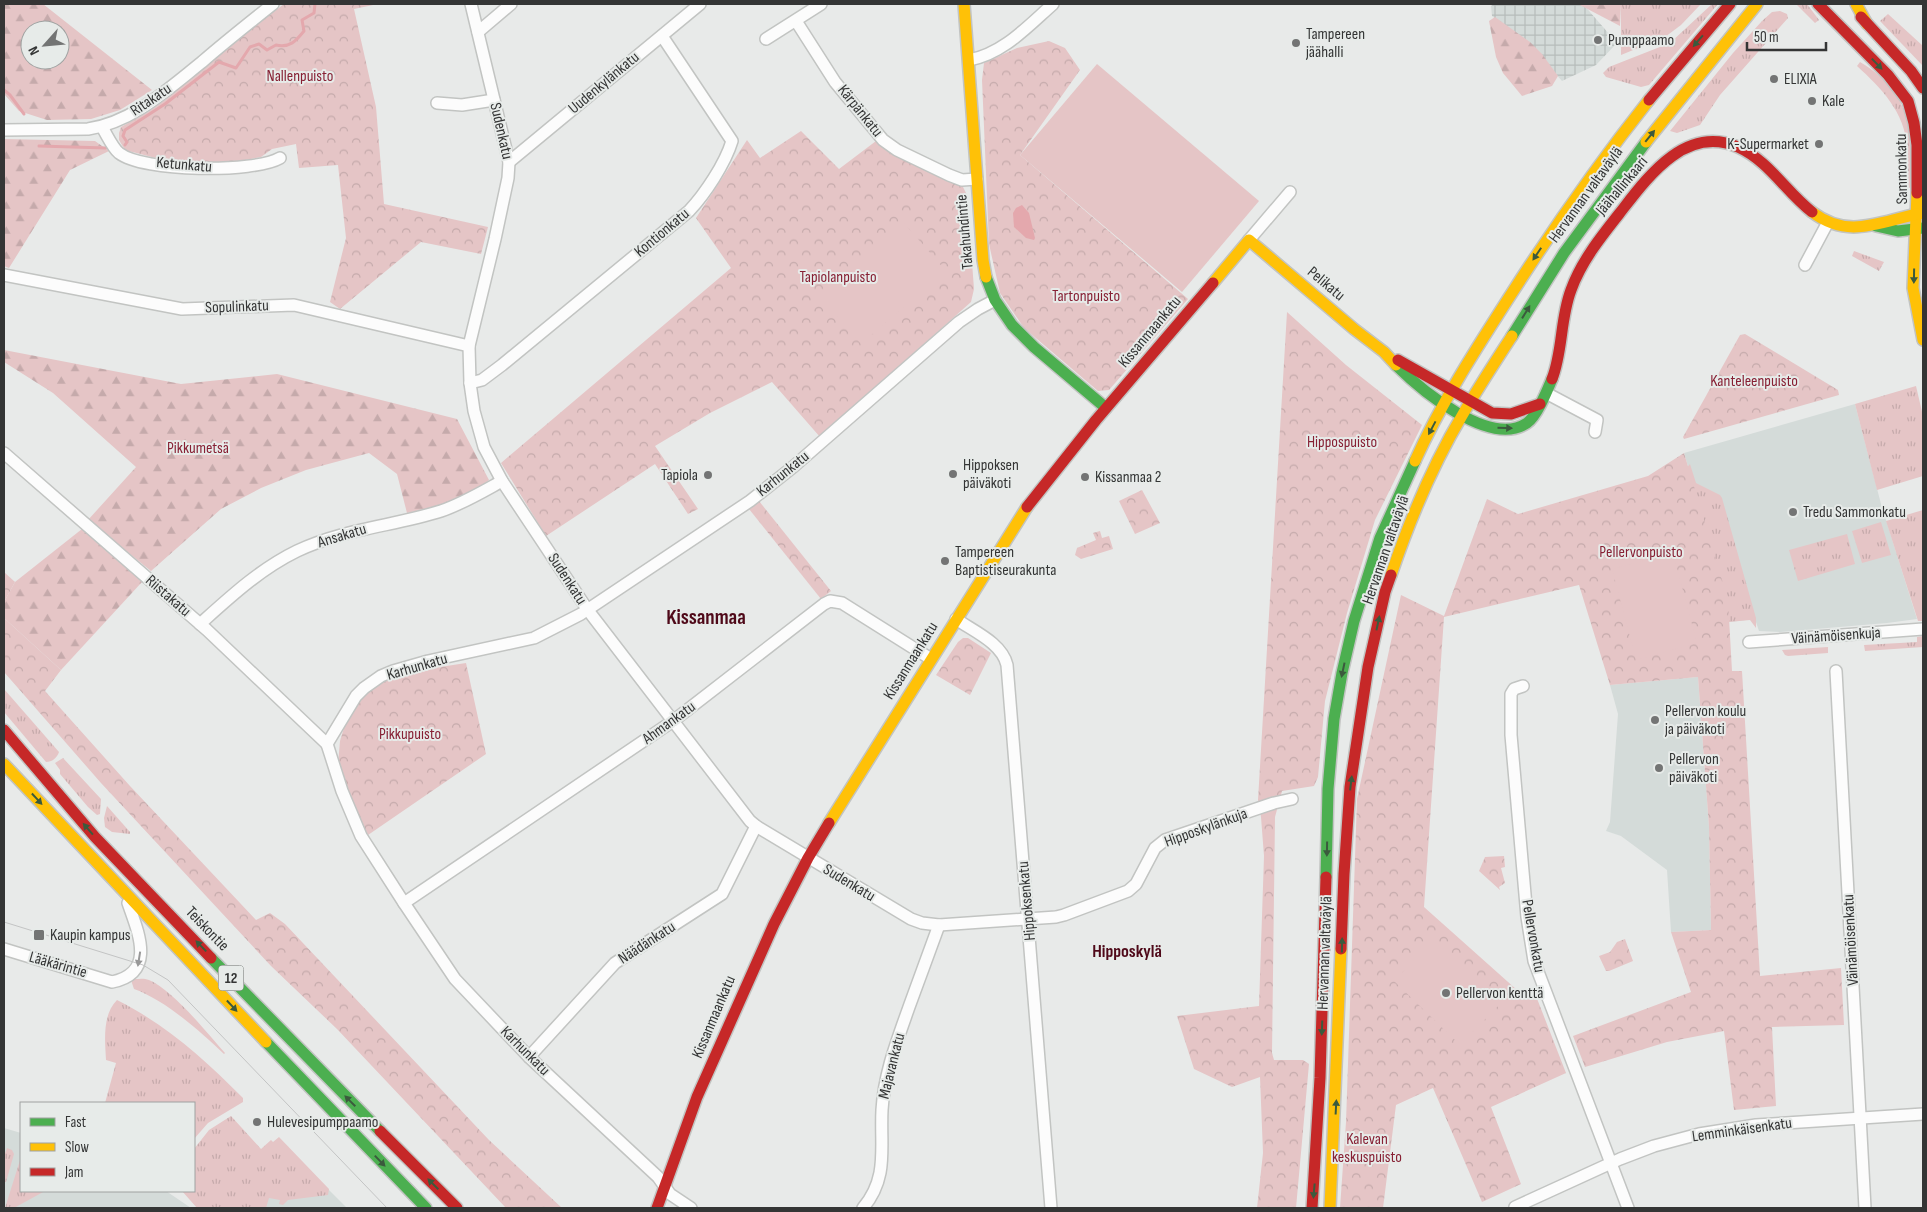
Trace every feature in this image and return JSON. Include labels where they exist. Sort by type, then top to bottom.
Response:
[{"type":"main road","name":"Takahuhdintie","points":[[964,4],[983,260],[986,275],[995,300],[1012,325],[1034,347],[1106,408]]},
{"type":"main road","name":"Hervannan valtaväylä","points":[[1312,1208],[1320,1078],[1328,789],[1334,719],[1354,621],[1380,538],[1420,450],[1444,404],[1539,251],[1614,145],[1670,74],[1730,4]]},
{"type":"main road","name":"Hervannan valtaväylä","points":[[1330,1208],[1346,837],[1350,787],[1368,667],[1385,592],[1407,527],[1438,458],[1470,401],[1569,245],[1631,160],[1757,4]]},
{"type":"main road","name":"Sammonkatu","points":[[1818,4],[1891,78],[1909,102],[1918,127],[1921,141],[1921,228],[1915,244],[1913,289],[1923,340]]},
{"type":"main road","points":[[1848,4],[1911,71],[1923,88]]},
{"type":"main road","points":[[1856,4],[1867,24]]},
{"type":"main road","name":"Jäähallinkaari","points":[[1444,404],[1480,424],[1509,429],[1526,424],[1534,416],[1546,393],[1556,366],[1566,306],[1573,283],[1582,265],[1648,176],[1671,156],[1687,147],[1706,142],[1726,143],[1746,151],[1760,160],[1806,206],[1828,222],[1859,229],[1876,226],[1898,217],[1921,213]]},
{"type":"main road","name":"Jäähallinkaari","points":[[1876,226],[1898,232],[1921,228]]},
{"type":"main road","name":"Pelikatu","points":[[1249,240],[1382,351],[1410,379],[1444,404]]},
{"type":"main road","name":"Kissanmaankatu","points":[[657,1208],[696,1102],[725,1032],[774,924],[808,858],[1032,499],[1106,408],[1249,240]]},
{"type":"main road","name":"Pelikatu","points":[[1382,351],[1453,389],[1470,401]]},
{"type":"main road","points":[[1470,401],[1488,411],[1506,415],[1540,404]]},
{"type":"main road","name":"Teiskontie","points":[[4,730],[95,837],[457,1208]]},
{"type":"main road","name":"12","points":[[4,764],[126,895],[426,1208]]},
{"type":"street","name":"Ritakatu","points":[[4,130],[88,130],[102,127],[137,111],[157,98],[273,4]]},
{"type":"street","name":"Sudenkatu","points":[[471,4],[509,162],[508,178],[495,239],[469,346],[470,383],[474,411],[484,447],[502,481],[587,610],[734,801],[756,826],[912,919],[922,923],[939,925],[1028,919]]},
{"type":"street","points":[[478,32],[511,4]]},
{"type":"street","name":"Uudenkylänkatu","points":[[509,162],[700,4]]},
{"type":"street","points":[[766,40],[821,4]]},
{"type":"street","points":[[969,60],[996,50],[1017,36],[1053,4]]},
{"type":"street","name":"Kärpänkatu","points":[[796,21],[836,82],[883,140],[897,150],[948,175],[962,180],[977,179]]},
{"type":"street","name":"Kontionkatu","points":[[470,383],[482,380],[502,365],[689,211],[701,198],[729,152],[732,141],[662,36]]},
{"type":"street","points":[[437,103],[462,105],[494,100]]},
{"type":"street","name":"Ketunkatu","points":[[102,127],[116,149],[123,155],[166,166],[208,169],[260,164],[280,158]]},
{"type":"street","name":"Kissanmaankatu","points":[[1249,240],[1290,192]]},
{"type":"street","points":[[1805,265],[1828,222]]},
{"type":"street","name":"Sopulinkatu","points":[[4,275],[182,309],[294,305],[469,346]]},
{"type":"street","name":"Karhunkatu","points":[[691,1208],[670,1194],[658,1177],[529,1057],[455,979],[361,836],[342,791],[328,744],[356,696],[381,676],[428,661],[534,638],[587,610],[750,501],[959,322],[995,300]]},
{"type":"street","points":[[1546,393],[1597,420],[1595,432]]},
{"type":"street","name":"Riistakatu","points":[[4,453],[200,624],[328,744]]},
{"type":"street","name":"Ansakatu","points":[[200,624],[249,580],[299,550],[340,536],[440,511],[458,504],[502,481]]},
{"type":"street","name":"Ahmankatu","points":[[404,903],[673,721],[830,601],[842,603],[931,659]]},
{"type":"street","name":"Hippoksenkatu","points":[[956,620],[993,644],[1002,652],[1007,662],[1051,1208]]},
{"type":"street","name":"Väinämöisenkuja","points":[[1749,642],[1904,632],[1923,629]]},
{"type":"street","name":"Väinämöisenkatu","points":[[1836,671],[1865,1208]]},
{"type":"street","name":"Pellervonkatu","points":[[1523,686],[1514,689],[1511,694],[1510,735],[1527,917],[1533,952],[1550,1003],[1628,1208]]},
{"type":"street","name":"Hipposkylänkuja","points":[[1028,919],[1064,915],[1128,891],[1136,884],[1154,848],[1165,840],[1274,803],[1292,799]]},
{"type":"street","name":"Näädänkatu","points":[[529,1057],[615,963],[722,894],[756,826]]},
{"type":"street","name":"Lääkärintie","points":[[4,949],[112,982],[120,980],[134,973],[141,955],[140,941],[126,895]]},
{"type":"street","name":"Majavankatu","points":[[863,1208],[876,1188],[882,1167],[882,1110],[892,1055],[939,925]]},
{"type":"street","name":"Lemminkäisenkatu","points":[[1515,1207],[1611,1163],[1667,1142],[1727,1128],[1923,1114]]},
{"type":"shaded area","points":[[1494,4],[1583,4],[1617,43],[1596,65],[1562,81],[1535,51],[1492,16],[1491,6]]},
{"type":"shaded area","points":[[1022,205],[1029,213],[1034,240],[1026,238],[1014,227],[1013,213],[1016,208]]},
{"type":"shaded area","name":"Tredu Sammonkatu","points":[[1855,404],[1881,504],[1917,619],[1780,632],[1759,631],[1755,619],[1729,622],[1728,600],[1684,453]]},
{"type":"shaded area","name":"Pellervon päiväkoti","points":[[1698,677],[1709,827],[1711,930],[1671,932],[1667,870],[1621,836],[1606,831],[1610,822],[1618,714],[1610,685]]},
{"type":"shaded area","points":[[4,1128],[20,1133],[20,1192],[167,1192],[191,1208],[4,1208]]},
{"type":"shaded area","points":[[319,1180],[347,1208],[258,1208],[264,1188]]},
{"type":"green space","points":[[4,4],[43,4],[63,20],[20,20],[20,70],[70,70],[70,25],[152,90],[120,110],[91,119],[47,120],[19,111],[4,94]]},
{"type":"green space","name":"Nallenpuisto","points":[[284,4],[378,4],[354,9],[376,107],[384,204],[488,227],[481,254],[421,242],[340,309],[330,302],[346,238],[338,165],[299,168],[296,144],[272,149],[261,157],[229,163],[195,164],[171,162],[125,150],[119,140],[121,127],[148,112],[166,99]]},
{"type":"green space","points":[[1578,4],[1621,4],[1620,26]]},
{"type":"green space","points":[[1621,4],[1701,4],[1681,25],[1665,37],[1621,55]]},
{"type":"green space","points":[[1712,4],[1718,4],[1649,85],[1641,87],[1606,77],[1603,73],[1609,67],[1670,43]]},
{"type":"green space","points":[[1796,4],[1807,4],[1819,20],[1815,23]]},
{"type":"green space","points":[[1780,11],[1787,14],[1788,18],[1720,95],[1700,125],[1677,133],[1670,131],[1733,53],[1762,21],[1772,12]]},
{"type":"green space","points":[[1888,14],[1923,46],[1923,66],[1880,21]]},
{"type":"green space","points":[[1495,17],[1530,42],[1542,54],[1558,76],[1552,86],[1522,96],[1503,73],[1496,57],[1489,21]]},
{"type":"green space","name":"Tartonpuisto","points":[[1049,41],[1065,48],[1080,70],[1020,155],[1188,299],[1109,390],[1098,391],[1024,328],[1000,293],[989,244],[982,80],[984,63],[1017,48]]},
{"type":"green space","points":[[1860,62],[1878,74],[1891,88],[1900,102],[1910,133],[1915,189],[1906,187],[1907,147],[1902,123],[1883,92],[1857,66]]},
{"type":"green space","points":[[1097,64],[1259,201],[1182,292],[1020,155]]},
{"type":"green space","name":"Tapiolanpuisto","points":[[801,131],[839,169],[876,141],[963,187],[967,195],[974,289],[971,302],[820,437],[772,382],[710,413],[655,446],[698,509],[688,514],[655,464],[546,536],[501,463],[731,268],[696,218],[747,140],[760,158]]},
{"type":"green space","points":[[4,139],[95,141],[109,151],[70,170],[9,268],[4,266]]},
{"type":"green space","points":[[904,223],[946,271],[861,344],[821,297]]},
{"type":"green space","points":[[1854,251],[1884,262],[1879,271],[1852,256]]},
{"type":"green space","name":"Hippospuisto","points":[[1287,312],[1346,365],[1422,425],[1375,520],[1347,613],[1325,701],[1318,777],[1314,786],[1282,791],[1275,817],[1272,1053],[1274,1060],[1303,1060],[1309,1064],[1296,1208],[1257,1208],[1263,1153],[1260,1077],[1232,1087],[1194,1069],[1177,1016],[1259,1006],[1264,856],[1258,800]]},
{"type":"green space","name":"Kanteleenpuisto","points":[[1745,334],[1838,390],[1839,395],[1684,439],[1683,437],[1740,335]]},
{"type":"green space","name":"Pikkumetsä","points":[[4,350],[181,384],[277,374],[457,419],[489,480],[460,498],[407,513],[397,474],[369,453],[306,470],[261,488],[221,509],[151,571],[88,520],[136,467],[53,393],[4,362]]},
{"type":"green space","points":[[1916,386],[1923,416],[1923,476],[1877,490],[1855,404]]},
{"type":"green space","points":[[1684,453],[1728,600],[1732,671],[1742,671],[1760,976],[1841,968],[1844,1025],[1772,1027],[1776,1106],[1734,1110],[1724,1031],[1667,1042],[1585,1067],[1573,1036],[1691,992],[1671,932],[1711,930],[1709,827],[1698,677],[1610,685],[1579,585],[1444,617],[1424,907],[1527,999],[1536,996],[1566,1073],[1491,1107],[1521,1184],[1482,1202],[1433,1088],[1396,1105],[1383,1208],[1340,1208],[1346,1122],[1357,799],[1401,595],[1444,616],[1487,499],[1518,514],[1648,476]]},
{"type":"green space","points":[[1690,464],[1696,483],[1720,495],[1722,498],[1756,618],[1756,628],[1750,620],[1729,622],[1716,615],[1684,471]]},
{"type":"green space","points":[[1142,490],[1160,523],[1135,534],[1119,501]]},
{"type":"green space","points":[[759,501],[831,591],[821,599],[749,509]]},
{"type":"green space","points":[[1923,510],[1923,621],[1918,621],[1886,521]]},
{"type":"green space","points":[[1881,522],[1891,555],[1862,563],[1852,531]]},
{"type":"green space","points":[[82,529],[142,582],[61,670],[4,618],[4,602],[15,582]]},
{"type":"green space","points":[[1100,531],[1102,538],[1109,536],[1113,549],[1081,559],[1075,555],[1077,548],[1096,540],[1093,533]]},
{"type":"green space","points":[[1847,534],[1855,564],[1798,581],[1789,550]]},
{"type":"green space","points":[[1673,553],[1697,643],[1636,660],[1612,569]]},
{"type":"green space","points":[[4,572],[15,582],[4,602]]},
{"type":"green space","points":[[4,618],[61,670],[45,691],[130,786],[256,920],[270,913],[285,924],[489,1140],[562,1208],[506,1208],[337,1029],[271,966],[101,783],[4,672]]},
{"type":"green space","points":[[1923,636],[1923,647],[1865,651],[1864,645],[1917,642],[1917,637]]},
{"type":"green space","points":[[963,638],[968,638],[991,653],[970,695],[936,675],[958,642]]},
{"type":"green space","points":[[1828,647],[1828,653],[1788,656],[1782,650]]},
{"type":"green space","name":"Pikkupuisto","points":[[466,663],[486,754],[368,835],[356,812],[338,764],[340,741],[344,728],[354,709],[364,694],[387,680],[414,671]]},
{"type":"green space","points":[[4,689],[59,752],[54,759],[46,762],[4,712]]},
{"type":"green space","points":[[63,758],[101,799],[100,814],[97,815],[88,807],[60,774],[60,770],[55,763]]},
{"type":"green space","points":[[107,806],[130,834],[112,832],[105,827],[104,818]]},
{"type":"green space","points":[[1504,856],[1505,867],[1501,868],[1505,883],[1499,887],[1500,890],[1479,871],[1485,857]]},
{"type":"green space","points":[[1625,939],[1633,961],[1606,971],[1599,956],[1610,952],[1617,942]]},
{"type":"green space","name":"Pellervon kenttä","points":[[1432,941],[1499,1005],[1460,1045],[1394,981]]},
{"type":"green space","points":[[131,980],[149,980],[168,993],[179,1002],[225,1053],[170,1008],[134,989]]},
{"type":"green space","points":[[117,1000],[169,1032],[214,1069],[243,1098],[243,1102],[208,1123],[195,1138],[195,1102],[105,1102],[116,1063],[106,1060],[106,1028],[112,1006]]},
{"type":"green space","points":[[231,1116],[261,1149],[271,1140],[273,1142],[279,1137],[329,1189],[328,1195],[288,1200],[283,1205],[279,1204],[280,1200],[269,1198],[266,1208],[197,1208],[183,1192],[195,1192],[195,1148],[209,1130]]},
{"type":"green space","points":[[7,1148],[12,1150],[14,1154],[6,1182],[4,1182],[4,1156]]},
{"type":"green space","points":[[20,1160],[20,1192],[43,1192],[14,1208],[5,1208]]},
{"type":"waterway","points":[[125,145],[127,142],[123,136],[125,130],[165,104],[219,62],[236,68],[250,47],[259,44],[267,50],[276,45],[289,45],[295,41],[304,31],[302,20],[314,13],[315,4]]},
{"type":"waterway","points":[[4,90],[24,114]]},
{"type":"waterway","points":[[39,146],[106,148]]},
{"type":"tram line","points":[[4,922],[143,965],[168,980],[387,1208]]},
{"type":"traffic: fast","points":[[1512,336],[1564,253],[1646,142]]},
{"type":"traffic: fast","points":[[1876,226],[1898,231],[1923,228]]},
{"type":"traffic: fast","points":[[986,277],[995,300],[1012,325],[1034,347],[1106,408]]},
{"type":"traffic: fast","points":[[1396,365],[1422,388],[1457,413],[1494,428],[1512,429],[1531,420],[1545,396],[1552,379]]},
{"type":"traffic: fast","points":[[1326,877],[1328,789],[1334,719],[1342,673],[1354,621],[1380,538],[1415,461]]},
{"type":"traffic: fast","points":[[211,958],[380,1131]]},
{"type":"traffic: fast","points":[[266,1042],[426,1208]]},
{"type":"traffic: slow","points":[[964,4],[983,260],[986,277]]},
{"type":"traffic: slow","points":[[1646,142],[1757,4]]},
{"type":"traffic: slow","points":[[1856,4],[1867,24]]},
{"type":"traffic: slow","points":[[1415,461],[1448,397],[1510,296],[1577,196],[1649,100]]},
{"type":"traffic: slow","points":[[1917,193],[1913,288],[1923,340]]},
{"type":"traffic: slow","points":[[1812,212],[1826,221],[1853,227],[1866,226],[1923,213]]},
{"type":"traffic: slow","points":[[1213,283],[1249,240],[1384,352],[1396,365]]},
{"type":"traffic: slow","points":[[1391,575],[1414,513],[1442,452],[1475,394],[1512,336]]},
{"type":"traffic: slow","points":[[829,823],[1027,507]]},
{"type":"traffic: slow","points":[[4,764],[266,1042]]},
{"type":"traffic: slow","points":[[1330,1208],[1341,949]]},
{"type":"traffic: jam","points":[[1649,100],[1730,4]]},
{"type":"traffic: jam","points":[[1818,4],[1888,75],[1908,101],[1917,145],[1917,193]]},
{"type":"traffic: jam","points":[[1861,17],[1911,71],[1923,88]]},
{"type":"traffic: jam","points":[[1552,379],[1556,368],[1567,301],[1580,270],[1598,241],[1630,200],[1669,158],[1684,149],[1701,143],[1719,142],[1738,147],[1759,160],[1812,212]]},
{"type":"traffic: jam","points":[[1027,507],[1096,420],[1213,283]]},
{"type":"traffic: jam","points":[[1398,360],[1492,413],[1511,414],[1540,404]]},
{"type":"traffic: jam","points":[[1341,949],[1350,787],[1368,667],[1385,592],[1391,575]]},
{"type":"traffic: jam","points":[[4,730],[95,837],[211,958]]},
{"type":"traffic: jam","points":[[657,1208],[697,1097],[774,924],[808,858],[829,823]]},
{"type":"traffic: jam","points":[[1312,1208],[1320,1078],[1326,877]]},
{"type":"traffic: jam","points":[[380,1131],[457,1208]]},
{"type":"place","name":"Pumppaamo","points":[[1598,40]]},
{"type":"place","name":"Tampereen jäähalli","points":[[1296,43]]},
{"type":"place","name":"ELIXIA","points":[[1774,79]]},
{"type":"place","name":"Kale","points":[[1812,101]]},
{"type":"place","name":"K-Supermarket","points":[[1819,144]]},
{"type":"place","name":"Hippoksen päiväkoti","points":[[953,474]]},
{"type":"place","name":"Tapiola","points":[[708,475]]},
{"type":"place","name":"Kissanmaa 2","points":[[1085,477]]},
{"type":"place","name":"Tredu Sammonkatu","points":[[1793,512]]},
{"type":"place","name":"Tampereen Baptistiseurakunta","points":[[945,561]]},
{"type":"place","name":"Pellervon koulu ja päiväkoti","points":[[1655,720]]},
{"type":"place","name":"Pellervon päiväkoti","points":[[1659,768]]},
{"type":"place","name":"Kaupin kampus","points":[[39,935]]},
{"type":"place","name":"Pellervon kenttä","points":[[1446,993]]},
{"type":"place","name":"Hulevesipumppaamo","points":[[257,1122]]},
{"type":"district","name":"Kissanmaa","points":[[706,617]]},
{"type":"district","name":"Hipposkylä","points":[[1127,951]]},
{"type":"park label","name":"Pellervonpuisto","points":[[1641,552]]},
{"type":"park label","name":"Kalevan keskuspuisto","points":[[1367,1148]]}]
